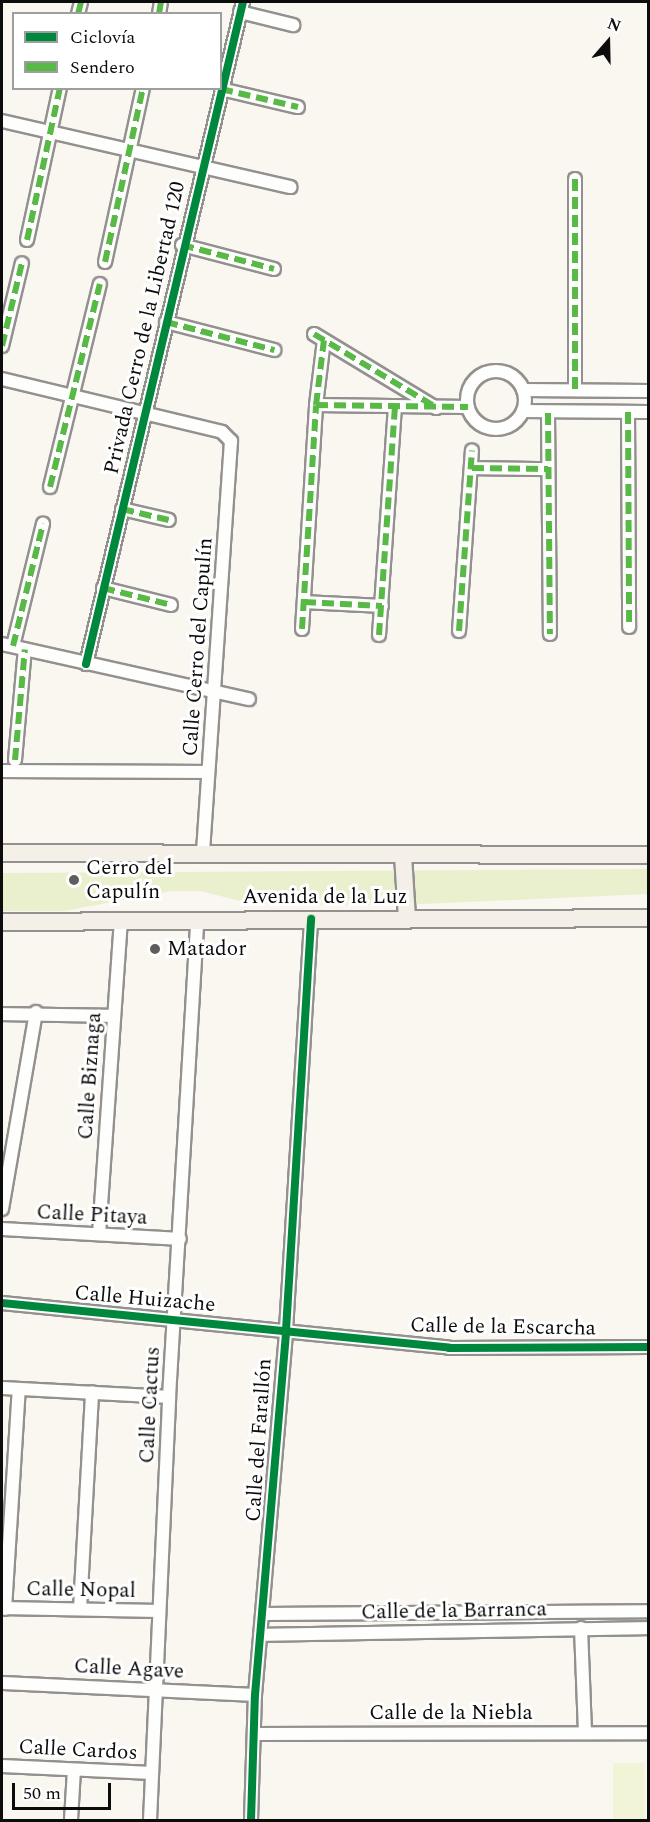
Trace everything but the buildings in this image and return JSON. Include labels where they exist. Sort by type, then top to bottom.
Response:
[{"type":"main road","name":"Avenida de la Luz","points":[[2,853],[648,855]]},
{"type":"main road","points":[[402,855],[407,919]]},
{"type":"main road","name":"Avenida de la Luz","points":[[2,922],[648,918]]},
{"type":"street","points":[[241,7],[293,25]]},
{"type":"street","name":"Privada Cerro de la Libertad 120","points":[[222,85],[241,7]]},
{"type":"street","points":[[222,89],[298,107]]},
{"type":"street","points":[[27,240],[60,90]]},
{"type":"street","points":[[105,262],[143,90]]},
{"type":"street","name":"Privada Cerro de la Libertad 120","points":[[86,664],[182,245],[221,90]]},
{"type":"street","points":[[2,121],[291,188]]},
{"type":"street","points":[[575,179],[575,389]]},
{"type":"street","points":[[182,245],[274,269]]},
{"type":"street","points":[[2,346],[22,263]]},
{"type":"street","points":[[50,487],[100,284]]},
{"type":"street","points":[[166,322],[274,350]]},
{"type":"street","points":[[302,628],[319,337],[437,408]]},
{"type":"street","points":[[487,373],[509,374],[523,390],[523,411],[508,427],[497,429],[476,421],[468,408],[469,388],[487,373]]},
{"type":"street","points":[[2,379],[143,416]]},
{"type":"street","points":[[523,390],[648,391]]},
{"type":"street","points":[[316,405],[395,409],[468,408]]},
{"type":"street","points":[[380,635],[395,409]]},
{"type":"street","points":[[523,411],[648,412]]},
{"type":"street","points":[[628,412],[629,627]]},
{"type":"street","points":[[548,413],[550,634]]},
{"type":"street","name":"Calle Cerro del Capulín","points":[[143,416],[222,432],[231,441],[203,855]]},
{"type":"street","points":[[459,631],[472,450]]},
{"type":"street","points":[[472,468],[548,470]]},
{"type":"street","points":[[122,509],[170,520]]},
{"type":"street","points":[[15,760],[13,646],[43,524]]},
{"type":"street","points":[[103,588],[171,605]]},
{"type":"street","points":[[304,602],[382,606]]},
{"type":"street","points":[[13,646],[215,694],[249,699]]},
{"type":"street","points":[[2,771],[208,772]]},
{"type":"street","name":"Calle del Farallón","points":[[251,1821],[255,1695],[264,1614],[286,1330],[311,919]]},
{"type":"street","name":"Calle Biznaga","points":[[99,1234],[121,920]]},
{"type":"street","name":"Calle Cactus","points":[[150,1821],[158,1689],[159,1611],[169,1397],[197,920]]},
{"type":"street","points":[[2,1209],[36,1012]]},
{"type":"street","points":[[2,1014],[36,1012],[114,1016]]},
{"type":"street","name":"Calle Pitaya","points":[[2,1229],[180,1239]]},
{"type":"street","name":"Calle Huizache","points":[[2,1303],[286,1330]]},
{"type":"street","name":"Calle de la Escarcha","points":[[286,1330],[449,1348],[648,1347]]},
{"type":"street","points":[[2,1388],[169,1397]]},
{"type":"street","points":[[4,1609],[19,1389]]},
{"type":"street","points":[[80,1609],[92,1392]]},
{"type":"street","name":"Calle Nopal","points":[[4,1609],[159,1611]]},
{"type":"street","name":"Calle de la Barranca","points":[[264,1614],[648,1611]]},
{"type":"street","points":[[581,1628],[585,1733]]},
{"type":"street","name":"Calle de la Barranca","points":[[260,1635],[648,1628]]},
{"type":"street","name":"Calle Agave","points":[[2,1683],[255,1695]]},
{"type":"street","name":"Calle de la Niebla","points":[[254,1734],[648,1733]]},
{"type":"street","name":"Calle Cardos","points":[[2,1766],[152,1773]]},
{"type":"street","points":[[71,1821],[74,1770]]},
{"type":"green space","points":[[648,869],[648,894],[400,905],[253,904],[200,891],[171,891],[64,911],[2,911],[2,873]]},
{"type":"green space","points":[[613,1763],[644,1763],[645,1820],[613,1820]]},
{"type":"marked path","points":[[78,12],[81,2]]},
{"type":"marked path","points":[[159,12],[161,2]]},
{"type":"marked path","points":[[222,89],[298,107]]},
{"type":"marked path","points":[[27,240],[60,90]]},
{"type":"marked path","points":[[105,262],[143,90]]},
{"type":"marked path","points":[[575,179],[575,389]]},
{"type":"marked path","points":[[182,245],[274,269]]},
{"type":"marked path","points":[[2,346],[22,263]]},
{"type":"marked path","points":[[50,487],[100,284]]},
{"type":"marked path","points":[[166,322],[274,350]]},
{"type":"marked path","points":[[314,334],[437,408]]},
{"type":"marked path","points":[[302,629],[316,405],[324,340]]},
{"type":"marked path","points":[[316,405],[468,407]]},
{"type":"marked path","points":[[379,635],[395,409]]},
{"type":"marked path","points":[[628,412],[629,627]]},
{"type":"marked path","points":[[548,413],[550,634]]},
{"type":"marked path","points":[[459,631],[472,450]]},
{"type":"marked path","points":[[472,468],[548,469]]},
{"type":"marked path","points":[[122,509],[169,520]]},
{"type":"marked path","points":[[13,646],[43,524]]},
{"type":"marked path","points":[[103,588],[171,605]]},
{"type":"marked path","points":[[304,602],[382,606]]},
{"type":"marked path","points":[[15,760],[25,649]]},
{"type":"cycle path","points":[[86,664],[243,2]]},
{"type":"cycle path","points":[[251,1820],[255,1695],[286,1330],[311,919]]},
{"type":"cycle path","points":[[2,1303],[449,1348],[648,1347]]},
{"type":"place","name":"Cerro del Capulín","points":[[74,880]]},
{"type":"place","name":"Matador","points":[[155,949]]}]
